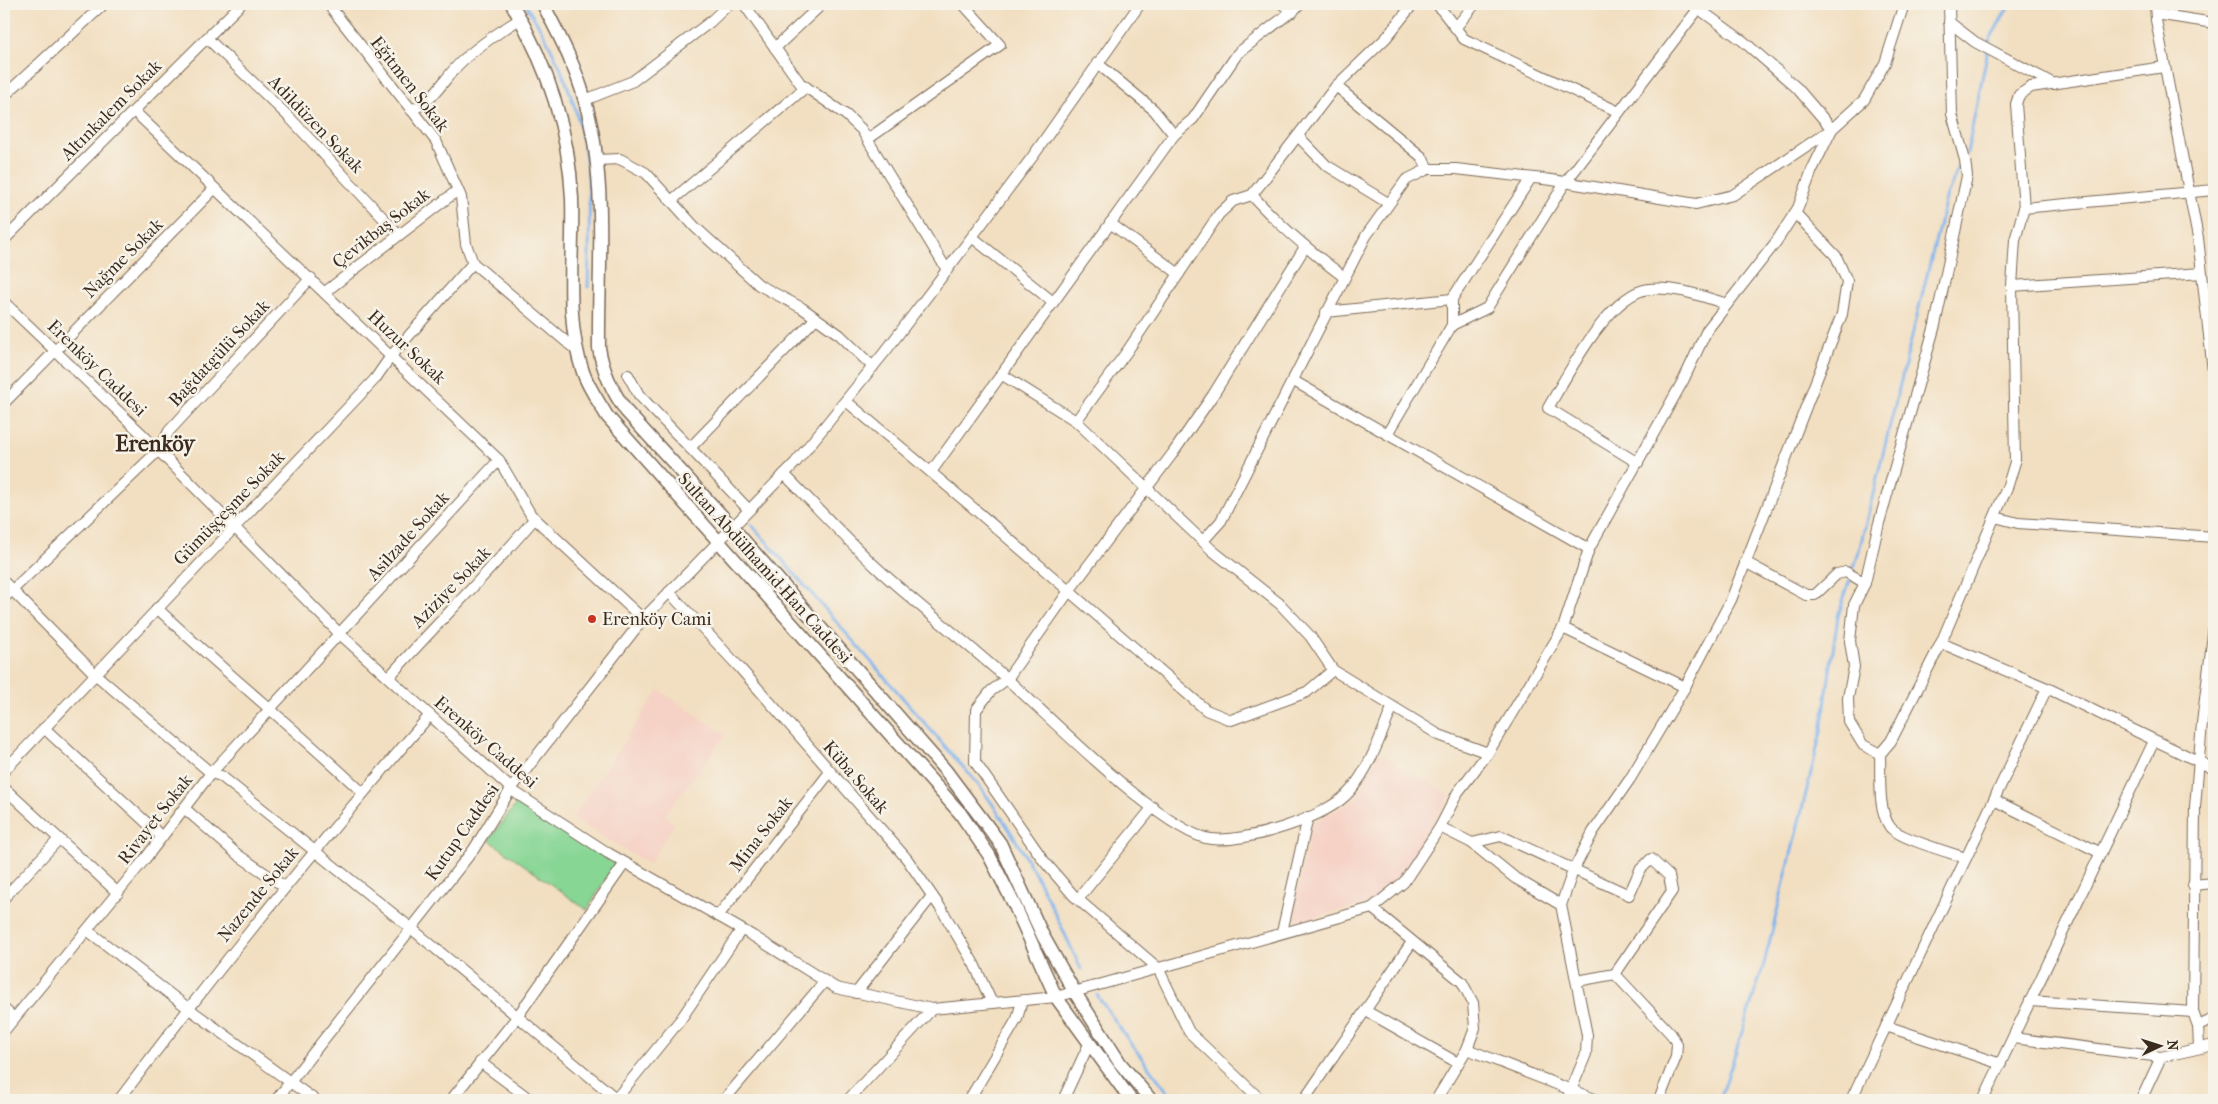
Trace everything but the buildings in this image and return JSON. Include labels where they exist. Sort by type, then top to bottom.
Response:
[{"type":"main road","name":"Sultan Abdülhamid Han Caddesi","points":[[512,4],[542,65],[562,126],[572,197],[573,304],[576,350],[584,375],[607,416],[960,813],[989,855],[1014,904],[1056,997],[1132,1100]]},
{"type":"main road","name":"Sultan Abdülhamid Han Caddesi","points":[[543,4],[568,55],[585,100],[596,160],[600,240],[599,348],[605,374],[613,394],[626,411],[732,527],[946,771],[1000,843],[1043,936],[1074,991],[1120,1063],[1151,1100]]},
{"type":"street","points":[[4,96],[104,4]]},
{"type":"street","name":"Altınkalem Sokak","points":[[4,240],[242,4]]},
{"type":"street","name":"Eğitmen Sokak","points":[[328,4],[436,142],[461,197],[466,244],[473,263]]},
{"type":"street","points":[[585,100],[633,80],[710,22],[729,4]]},
{"type":"street","points":[[744,4],[800,83],[846,115],[868,139],[947,270]]},
{"type":"street","points":[[775,48],[822,4]]},
{"type":"street","points":[[868,139],[1000,45],[963,4]]},
{"type":"street","name":"Kutup Caddesi","points":[[276,1100],[474,849],[511,789],[642,619],[784,474],[873,367],[1032,156],[1140,4]]},
{"type":"street","points":[[1282,4],[1292,12]]},
{"type":"street","points":[[931,472],[1174,135],[1193,119],[1238,53],[1301,4]]},
{"type":"street","points":[[1076,421],[1219,214],[1233,201],[1252,195],[1336,86],[1386,38],[1413,4]]},
{"type":"street","points":[[1437,4],[1464,39],[1619,112]]},
{"type":"street","points":[[1456,27],[1475,4]]},
{"type":"street","points":[[1203,541],[1221,521],[1366,236],[1406,180],[1428,169],[1456,170],[1531,178],[1696,204],[1733,195],[1832,129],[1864,100],[1885,63],[1904,4]]},
{"type":"street","points":[[1880,754],[1863,745],[1850,722],[1848,698],[1854,667],[1850,641],[1854,605],[1865,584],[1879,523],[1935,325],[1967,176],[1965,160],[1952,114],[1949,4]]},
{"type":"street","points":[[1452,325],[1487,308],[1565,183],[1697,6],[1743,41],[1797,88],[1832,129]]},
{"type":"street","points":[[2214,24],[2156,9],[2164,67],[2202,273],[2214,380]]},
{"type":"street","points":[[411,110],[422,106],[438,91],[459,64],[472,53],[520,19]]},
{"type":"street","points":[[1949,22],[1976,42],[2054,84]]},
{"type":"street","name":"Adildüzen Sokak","points":[[207,38],[290,118],[399,235]]},
{"type":"street","points":[[1097,63],[1154,110],[1174,135]]},
{"type":"street","points":[[1966,858],[1902,835],[1891,828],[1885,816],[1880,754],[1891,741],[1941,643],[1995,517],[2015,462],[2012,286],[2015,240],[2024,208],[2016,104],[2019,95],[2031,87],[2164,67]]},
{"type":"street","points":[[1336,86],[1422,157],[1428,169]]},
{"type":"street","points":[[671,202],[806,87]]},
{"type":"street","name":"Huzur Sokak","points":[[134,111],[311,278],[499,460],[535,518],[642,619]]},
{"type":"street","points":[[1436,1100],[1467,1049],[1475,1028],[1473,1003],[1462,982],[1372,908],[1404,882],[1440,827],[1458,792],[1488,753],[1563,628],[1589,549],[1684,379],[1707,330],[1776,242],[1795,213],[1832,129]]},
{"type":"street","points":[[1298,136],[1326,165],[1388,203]]},
{"type":"street","points":[[596,160],[620,159],[646,174],[695,227],[759,285],[816,318],[840,335],[873,367]]},
{"type":"street","points":[[1387,434],[1452,325],[1452,299],[1531,178]]},
{"type":"street","name":"Nağme Sokak","points":[[4,403],[214,188]]},
{"type":"street","name":"Çevikbaş Sokak","points":[[325,292],[458,190]]},
{"type":"street","points":[[2024,208],[2188,194],[2214,190]]},
{"type":"street","points":[[1252,195],[1269,214],[1306,247],[1344,277]]},
{"type":"street","points":[[1569,1095],[1586,1054],[1587,1035],[1561,905],[1573,871],[1593,832],[1630,779],[1685,687],[1731,600],[1842,314],[1846,282],[1836,256],[1795,213]]},
{"type":"street","points":[[1110,223],[1179,274]]},
{"type":"street","points":[[972,236],[1053,302]]},
{"type":"street","points":[[1261,1100],[1188,1032],[1158,968],[1078,899],[1044,861],[975,762],[976,710],[991,691],[1007,679],[1069,591],[1148,488],[1213,395],[1306,247]]},
{"type":"street","points":[[473,263],[576,350]]},
{"type":"street","name":"Gümüşçeşme Sokak","points":[[4,771],[375,379],[391,356],[473,263]]},
{"type":"street","points":[[2012,286],[2202,273]]},
{"type":"street","name":"Bağdatgülü Sokak","points":[[4,598],[159,450],[170,431],[311,278]]},
{"type":"street","points":[[1638,463],[1548,408],[1571,369],[1612,310],[1625,298],[1647,289],[1674,289],[1727,304]]},
{"type":"street","points":[[1326,312],[1452,299]]},
{"type":"street","name":"Erenköy Caddesi","points":[[4,302],[159,450],[340,634],[511,789],[625,862],[836,988],[932,1009],[1056,997],[1372,908]]},
{"type":"street","points":[[690,448],[816,318]]},
{"type":"street","points":[[1001,374],[1076,421],[1203,541],[1280,604],[1310,636],[1333,670],[1392,708],[1439,735],[1488,753]]},
{"type":"street","points":[[628,375],[640,394],[749,510]]},
{"type":"street","points":[[1292,380],[1589,549]]},
{"type":"street","points":[[846,401],[1206,710],[1231,720],[1308,692],[1333,670]]},
{"type":"street","name":"Asilzade Sokak","points":[[340,634],[499,460]]},
{"type":"street","points":[[784,474],[876,567],[1007,679],[1140,798],[1179,826],[1210,839],[1243,839],[1308,817],[1350,792],[1372,755],[1392,708]]},
{"type":"street","points":[[1995,517],[2018,523],[2214,537]]},
{"type":"street","name":"Aziziye Sokak","points":[[388,677],[437,623],[503,556],[535,518]]},
{"type":"street","points":[[1746,562],[1811,596],[1815,595],[1837,574],[1850,574],[1865,584]]},
{"type":"street","points":[[4,582],[95,674],[211,773],[221,776],[412,929],[616,1100],[681,1019],[741,930]]},
{"type":"street","name":"Küba Sokak","points":[[668,592],[739,667],[906,859],[932,896],[974,964],[992,1003]]},
{"type":"street","points":[[157,608],[269,710],[297,730],[363,793]]},
{"type":"street","points":[[2199,1047],[2198,1026],[2193,1012],[2195,807],[2202,723],[2214,626]]},
{"type":"street","points":[[1563,628],[1685,687]]},
{"type":"street","name":"Rivayet Sokak","points":[[4,1031],[118,893],[211,773],[340,634]]},
{"type":"street","points":[[1941,643],[2047,688],[2214,769]]},
{"type":"street","points":[[1851,1100],[2047,688]]},
{"type":"street","name":"Nazende Sokak","points":[[119,1100],[188,1008],[313,851],[430,715]]},
{"type":"street","points":[[44,728],[162,837]]},
{"type":"street","points":[[1983,1100],[2154,741]]},
{"type":"street","name":"Mina Sokak","points":[[718,916],[830,772]]},
{"type":"street","points":[[4,788],[118,893]]},
{"type":"street","points":[[1994,800],[2101,853]]},
{"type":"street","points":[[1078,899],[1153,807]]},
{"type":"street","points":[[184,808],[238,855],[285,887]]},
{"type":"street","points":[[1282,932],[1308,817]]},
{"type":"street","points":[[1440,827],[1472,843],[1515,878],[1561,905]]},
{"type":"street","points":[[1472,843],[1501,836],[1573,871],[1591,876],[1629,895],[1640,870],[1651,859],[1669,876],[1672,891],[1615,974],[1577,982]]},
{"type":"street","points":[[4,898],[59,839]]},
{"type":"street","points":[[451,1100],[517,1016],[625,862]]},
{"type":"street","points":[[2193,885],[2214,883]]},
{"type":"street","points":[[856,992],[932,896]]},
{"type":"street","points":[[87,930],[188,1008],[315,1100]]},
{"type":"street","points":[[1304,1100],[1412,942]]},
{"type":"street","points":[[1615,974],[1671,1034],[1677,1044],[1676,1057],[1659,1100]]},
{"type":"street","points":[[724,1100],[825,981]]},
{"type":"street","points":[[969,1100],[1017,1019],[1022,1001]]},
{"type":"street","points":[[2030,1001],[2193,1012]]},
{"type":"street","points":[[4,1009],[14,1018]]},
{"type":"street","points":[[848,1100],[932,1009]]},
{"type":"street","points":[[1366,1011],[1458,1063]]},
{"type":"street","points":[[2198,1026],[2214,1019]]},
{"type":"street","points":[[1886,1026],[2001,1064]]},
{"type":"street","points":[[2013,1038],[2161,1056],[2199,1047],[2214,1046]]},
{"type":"street","points":[[1063,1100],[1090,1044]]},
{"type":"street","points":[[1467,1049],[1569,1095],[1597,1100]]},
{"type":"street","points":[[2141,1100],[2161,1056]]},
{"type":"street","points":[[480,1062],[531,1100]]},
{"type":"shaded area","points":[[659,690],[726,735],[665,815],[674,824],[649,864],[572,818]]},
{"type":"shaded area","points":[[1379,753],[1450,795],[1400,879],[1375,902],[1296,922],[1292,917],[1312,823],[1355,800]]},
{"type":"green space","points":[[517,803],[615,864],[587,910],[489,840]]},
{"type":"waterway","points":[[525,4],[559,64],[575,107],[581,130],[589,189],[588,287]]},
{"type":"waterway","points":[[1967,153],[1990,39],[2010,4]]},
{"type":"waterway","points":[[1720,1100],[1764,964],[1821,732],[1838,616],[1858,555],[1946,198],[1958,167],[1962,163]]},
{"type":"waterway","points":[[751,524],[977,783],[1021,849],[1047,896],[1081,969]]},
{"type":"waterway","points":[[1097,995],[1131,1044],[1174,1100]]},
{"type":"place","name":"Erenköy Cami","points":[[592,619]]},
{"type":"district","name":"Erenköy","points":[[155,443]]}]
